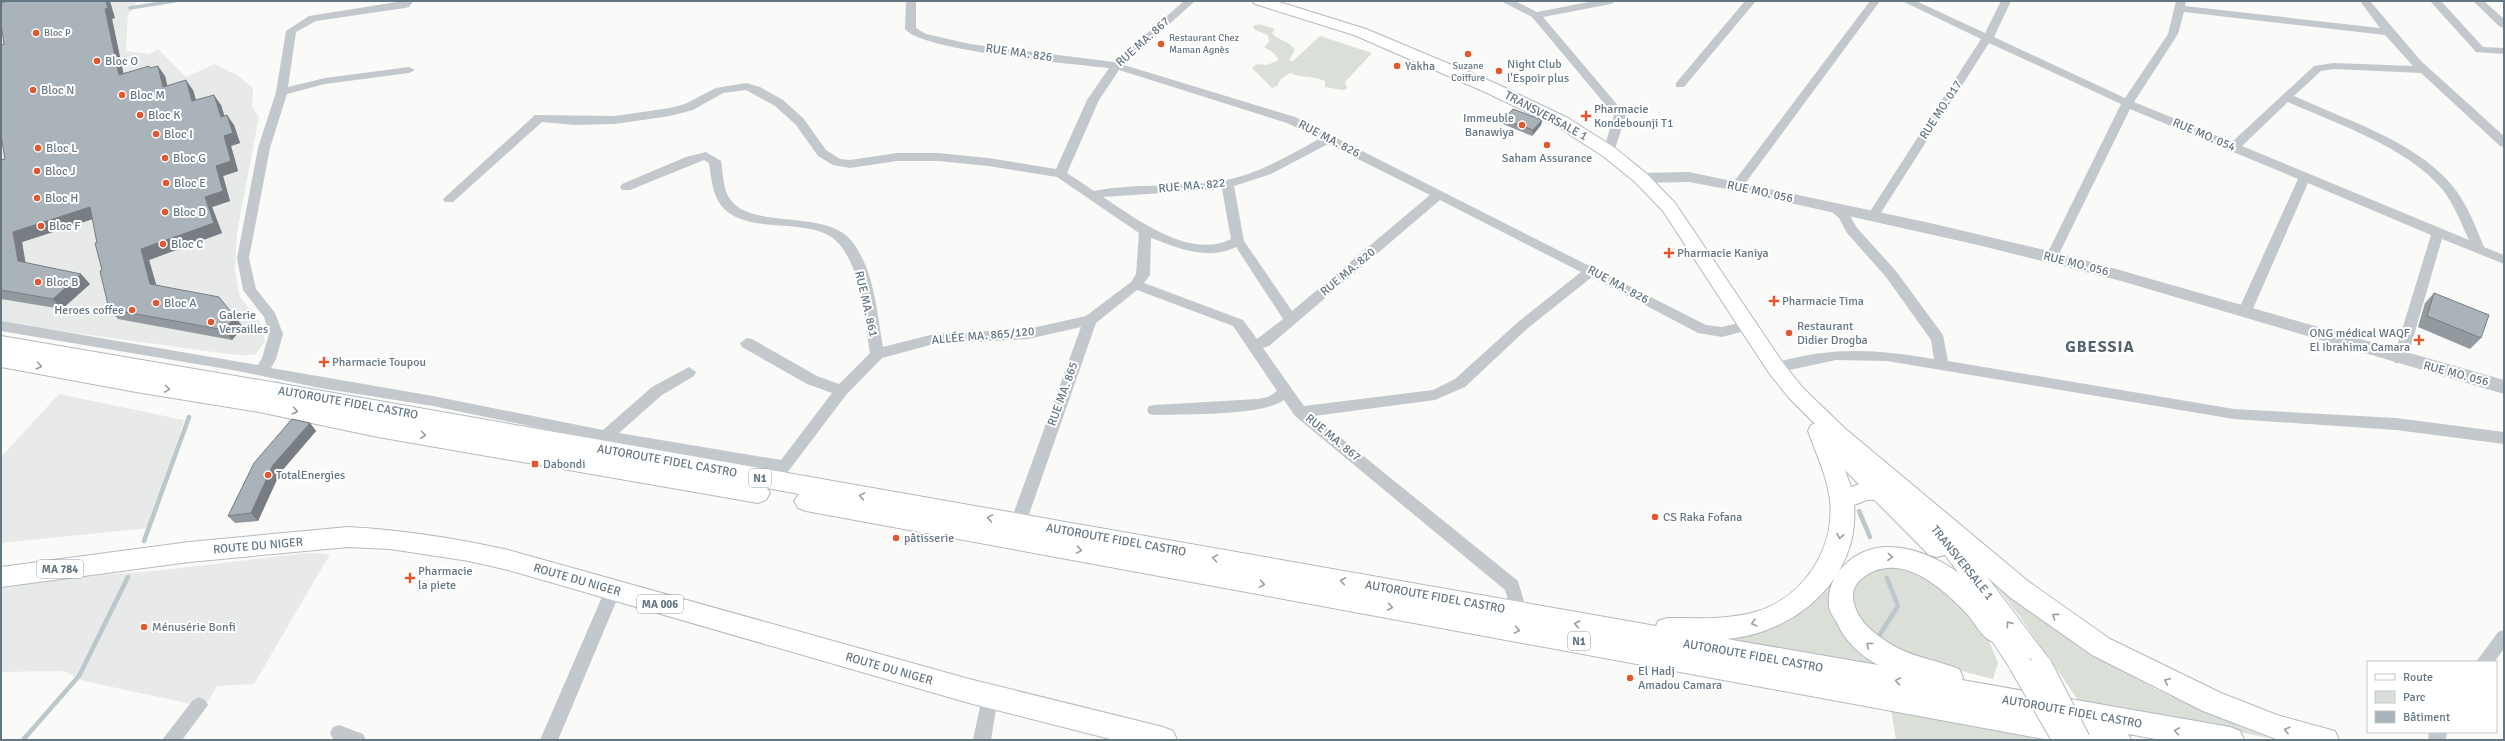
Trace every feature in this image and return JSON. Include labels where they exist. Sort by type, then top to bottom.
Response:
[{"type":"main road","name":"TRANSVERSALE 1","points":[[1260,1],[1360,32],[1492,88],[1562,122],[1609,152],[1641,178],[1669,207],[1747,326],[1776,368],[1796,393],[1806,413],[1886,489],[1949,543],[2079,740]]},
{"type":"main road","name":"AUTOROUTE FIDEL CASTRO","points":[[1,344],[778,473],[1018,523],[1519,612],[2091,728],[2230,740]]},
{"type":"main road","name":"AUTOROUTE FIDEL CASTRO","points":[[1,359],[136,384],[259,403],[378,428],[1040,543],[2117,740]]},
{"type":"main road","points":[[1601,629],[1719,630],[1768,619],[1801,602],[1830,565],[1841,537],[1842,500],[1829,434]]},
{"type":"main road","points":[[1829,434],[2020,590],[2101,647],[2212,702],[2276,727],[2325,740]]},
{"type":"main road","name":"TRANSVERSALE 1","points":[[1886,489],[1936,547],[1998,633],[2030,665],[2064,740]]},
{"type":"main road","points":[[1842,500],[1858,493],[1886,489]]},
{"type":"main road","name":"ROUTE DU NIGER","points":[[1,577],[118,561],[348,537],[390,539],[469,551],[508,560],[990,697],[1163,740]]},
{"type":"main road","points":[[1998,633],[1951,582],[1919,563],[1885,556],[1860,564],[1843,582],[1840,594],[1841,606],[1846,620],[1860,638],[1886,656],[1922,670],[2091,728]]},
{"type":"main road","points":[[2035,724],[2091,728]]},
{"type":"street","points":[[261,371],[269,359],[276,334],[270,316],[250,290],[243,258],[261,161],[282,92],[291,31],[312,18],[394,7],[405,5],[408,1]]},
{"type":"street","name":"RUE MA. 826","points":[[912,1],[910,29],[922,36],[970,47],[1116,66],[1291,120],[1329,138],[1438,195],[1591,270],[1703,330],[1722,332],[1747,326]]},
{"type":"street","name":"RUE MA. 867","points":[[1060,174],[1093,100],[1116,66],[1190,1]]},
{"type":"street","points":[[1506,1],[1536,15],[1620,114],[1609,152]]},
{"type":"street","points":[[1536,15],[1598,5],[1611,1]]},
{"type":"street","points":[[1680,84],[1751,1]]},
{"type":"street","points":[[1737,186],[1875,1]]},
{"type":"street","name":"RUE MO. 054","points":[[1907,1],[2127,102],[2233,148],[2504,260]]},
{"type":"street","name":"RUE MO. 017","points":[[1873,216],[1988,38],[2006,1]]},
{"type":"street","points":[[2365,1],[2388,32],[2425,70],[2487,124],[2504,143]]},
{"type":"street","points":[[2435,1],[2480,50],[2504,51]]},
{"type":"street","points":[[2478,1],[2504,25]]},
{"type":"street","points":[[2051,258],[2127,102],[2173,34],[2179,4],[2388,32]]},
{"type":"street","points":[[2233,148],[2318,68],[2334,66],[2425,70]]},
{"type":"street","points":[[282,92],[326,81],[409,70]]},
{"type":"street","points":[[448,199],[539,118],[574,121],[615,120],[670,112],[689,106],[720,90],[746,86],[756,89],[779,102],[800,122],[822,153],[836,162],[850,164],[897,157],[938,157],[988,162],[1060,174],[1094,195],[1145,231],[1182,245],[1216,251],[1228,248],[1238,241]]},
{"type":"street","points":[[2286,97],[2424,164],[2445,185],[2461,208],[2479,249]]},
{"type":"street","name":"RUE MA. 822","points":[[1094,195],[1115,190],[1173,189],[1227,184],[1290,161],[1329,138]]},
{"type":"street","name":"RUE MA. 861","points":[[626,186],[690,160],[706,156],[715,161],[725,203],[741,215],[821,229],[843,240],[862,273],[877,354],[841,391],[778,473]]},
{"type":"street","name":"RUE MO. 056","points":[[1641,178],[1689,177],[1737,186],[2051,258],[2121,275],[2245,311],[2400,359],[2504,387]]},
{"type":"street","points":[[2245,311],[2305,177]]},
{"type":"street","points":[[1227,184],[1238,241],[1290,320]]},
{"type":"street","name":"RUE MA. 820","points":[[1256,345],[1264,342],[1438,195]]},
{"type":"street","points":[[1833,208],[1844,215],[1852,230],[1891,274],[1938,339],[1942,365]]},
{"type":"street","points":[[1090,320],[1136,285],[1143,275],[1145,231]]},
{"type":"street","points":[[2400,359],[2438,233]]},
{"type":"street","points":[[1300,412],[1435,395],[1460,383],[1523,324],[1591,270]]},
{"type":"street","name":"RUE MA. 867","points":[[1136,285],[1238,323],[1256,345],[1300,412],[1512,586],[1519,612]]},
{"type":"street","name":"ALLÉE MA. 865/120","points":[[877,354],[934,339],[1028,334],[1090,320]]},
{"type":"street","name":"RUE MA. 865","points":[[1018,523],[1090,320]]},
{"type":"street","points":[[1,326],[261,371],[606,436],[778,473]]},
{"type":"street","points":[[747,344],[812,380],[841,391]]},
{"type":"street","points":[[1776,368],[1843,354],[1887,356],[2234,414],[2396,424],[2504,438]]},
{"type":"street","points":[[606,436],[657,391],[690,372]]},
{"type":"street","points":[[1154,410],[1258,404],[1272,402],[1287,391]]},
{"type":"street","points":[[549,740],[613,590]]},
{"type":"street","points":[[2485,661],[2504,637]]},
{"type":"street","points":[[982,740],[990,697]]},
{"type":"street","points":[[171,740],[199,705]]},
{"type":"street","points":[[339,734],[357,740]]},
{"type":"shaded area","points":[[16,1],[137,1],[134,8],[128,14],[126,51],[149,54],[158,49],[186,77],[215,64],[237,75],[253,88],[252,107],[259,117],[237,233],[235,271],[240,297],[260,322],[265,341],[255,355],[236,355],[1,323],[1,11]]},
{"type":"shaded area","points":[[59,394],[184,420],[149,528],[1,543],[1,457]]},
{"type":"shaded area","name":"Ménusérie Bonfi","points":[[306,553],[330,554],[254,684],[217,686],[205,707],[84,681],[63,671],[1,672],[1,583],[3,582],[154,571]]},
{"type":"green space","points":[[1259,24],[1275,29],[1272,33],[1274,36],[1287,42],[1293,47],[1295,50],[1289,61],[1293,61],[1320,36],[1372,53],[1345,82],[1347,89],[1342,90],[1325,87],[1325,81],[1290,73],[1281,79],[1277,86],[1272,88],[1252,68],[1257,64],[1267,65],[1279,60],[1274,53],[1264,47],[1269,42],[1268,35],[1255,30],[1253,26]]},
{"type":"green space","points":[[1888,564],[1935,578],[1986,633],[1998,663],[1993,679],[1900,655],[1858,631],[1849,585],[1858,574]]},
{"type":"green space","points":[[1982,568],[2068,634],[2122,670],[2176,699],[2269,738],[2078,700],[2021,618]]},
{"type":"green space","points":[[1832,583],[1831,600],[1915,676],[1728,639],[1804,606]]},
{"type":"green space","points":[[1891,709],[2031,737],[2032,740],[1896,740]]},
{"type":"building","points":[[7,1],[106,1],[108,8],[105,9],[119,75],[149,66],[150,68],[158,66],[163,87],[186,80],[192,101],[214,95],[221,117],[227,115],[233,133],[224,136],[231,161],[216,166],[223,191],[205,197],[214,223],[141,249],[150,284],[219,297],[235,317],[224,330],[109,309],[100,271],[102,270],[95,243],[97,243],[90,207],[13,232],[18,261],[81,274],[53,299],[1,290],[1,160],[5,159],[1,135],[1,45],[4,44],[1,24],[1,3]]},
{"type":"building","points":[[1513,109],[1542,120],[1533,130],[1504,119]]},
{"type":"building","points":[[2434,293],[2489,315],[2481,338],[2427,316]]},
{"type":"building","points":[[292,419],[310,423],[273,465],[251,513],[228,516],[254,463]]},
{"type":"waterway","points":[[130,8],[174,1]]},
{"type":"waterway","points":[[144,541],[189,417]]},
{"type":"waterway","points":[[1859,511],[1870,537]]},
{"type":"waterway","points":[[23,740],[79,676],[128,577]]},
{"type":"waterway","points":[[1879,636],[1898,606],[1887,578]]},
{"type":"place","name":"Bloc P","points":[[36,33]]},
{"type":"place","name":"Restaurant Chez Maman Agnès","points":[[1161,44]]},
{"type":"place","name":"Suzane Coiffure","points":[[1468,54]]},
{"type":"place","name":"Bloc O","points":[[97,61]]},
{"type":"place","name":"Yakha","points":[[1397,66]]},
{"type":"place","name":"Night Club l'Espoir plus","points":[[1499,71]]},
{"type":"place","name":"Bloc N","points":[[33,90]]},
{"type":"place","name":"Bloc M","points":[[122,95]]},
{"type":"place","name":"Bloc K","points":[[140,115]]},
{"type":"place","name":"Pharmacie Kondebounji T1","points":[[1586,116]]},
{"type":"place","name":"Immeuble Banawiya","points":[[1522,125]]},
{"type":"place","name":"Bloc I","points":[[156,134]]},
{"type":"place","name":"Saham Assurance","points":[[1547,145]]},
{"type":"place","name":"Bloc L","points":[[38,148]]},
{"type":"place","name":"Bloc G","points":[[165,158]]},
{"type":"place","name":"Bloc J","points":[[37,171]]},
{"type":"place","name":"Bloc E","points":[[166,183]]},
{"type":"place","name":"Bloc H","points":[[37,198]]},
{"type":"place","name":"Bloc D","points":[[165,212]]},
{"type":"place","name":"Bloc F","points":[[41,226]]},
{"type":"place","name":"Bloc C","points":[[163,244]]},
{"type":"place","name":"Pharmacie Kaniya","points":[[1669,253]]},
{"type":"place","name":"Bloc B","points":[[38,282]]},
{"type":"place","name":"Pharmacie Tima","points":[[1774,301]]},
{"type":"place","name":"Bloc A","points":[[156,303]]},
{"type":"place","name":"Heroes coffee","points":[[132,310]]},
{"type":"place","name":"Galerie Versailles","points":[[211,322]]},
{"type":"place","name":"Restaurant Didier Drogba","points":[[1789,333]]},
{"type":"place","name":"ONG médical WAQF El Ibrahima Camara","points":[[2419,340]]},
{"type":"place","name":"Pharmacie Toupou","points":[[324,362]]},
{"type":"place","name":"Dabondi","points":[[535,464]]},
{"type":"place","name":"TotalEnergies","points":[[268,475]]},
{"type":"place","name":"CS Raka Fofana","points":[[1655,517]]},
{"type":"place","name":"pâtisserie","points":[[896,538]]},
{"type":"place","name":"Pharmacie la piete","points":[[410,578]]},
{"type":"place","name":"Ménusérie Bonfi","points":[[144,627]]},
{"type":"place","name":"El Hadj Amadou Camara","points":[[1630,678]]},
{"type":"district","name":"GBESSIA","points":[[2100,347]]}]
